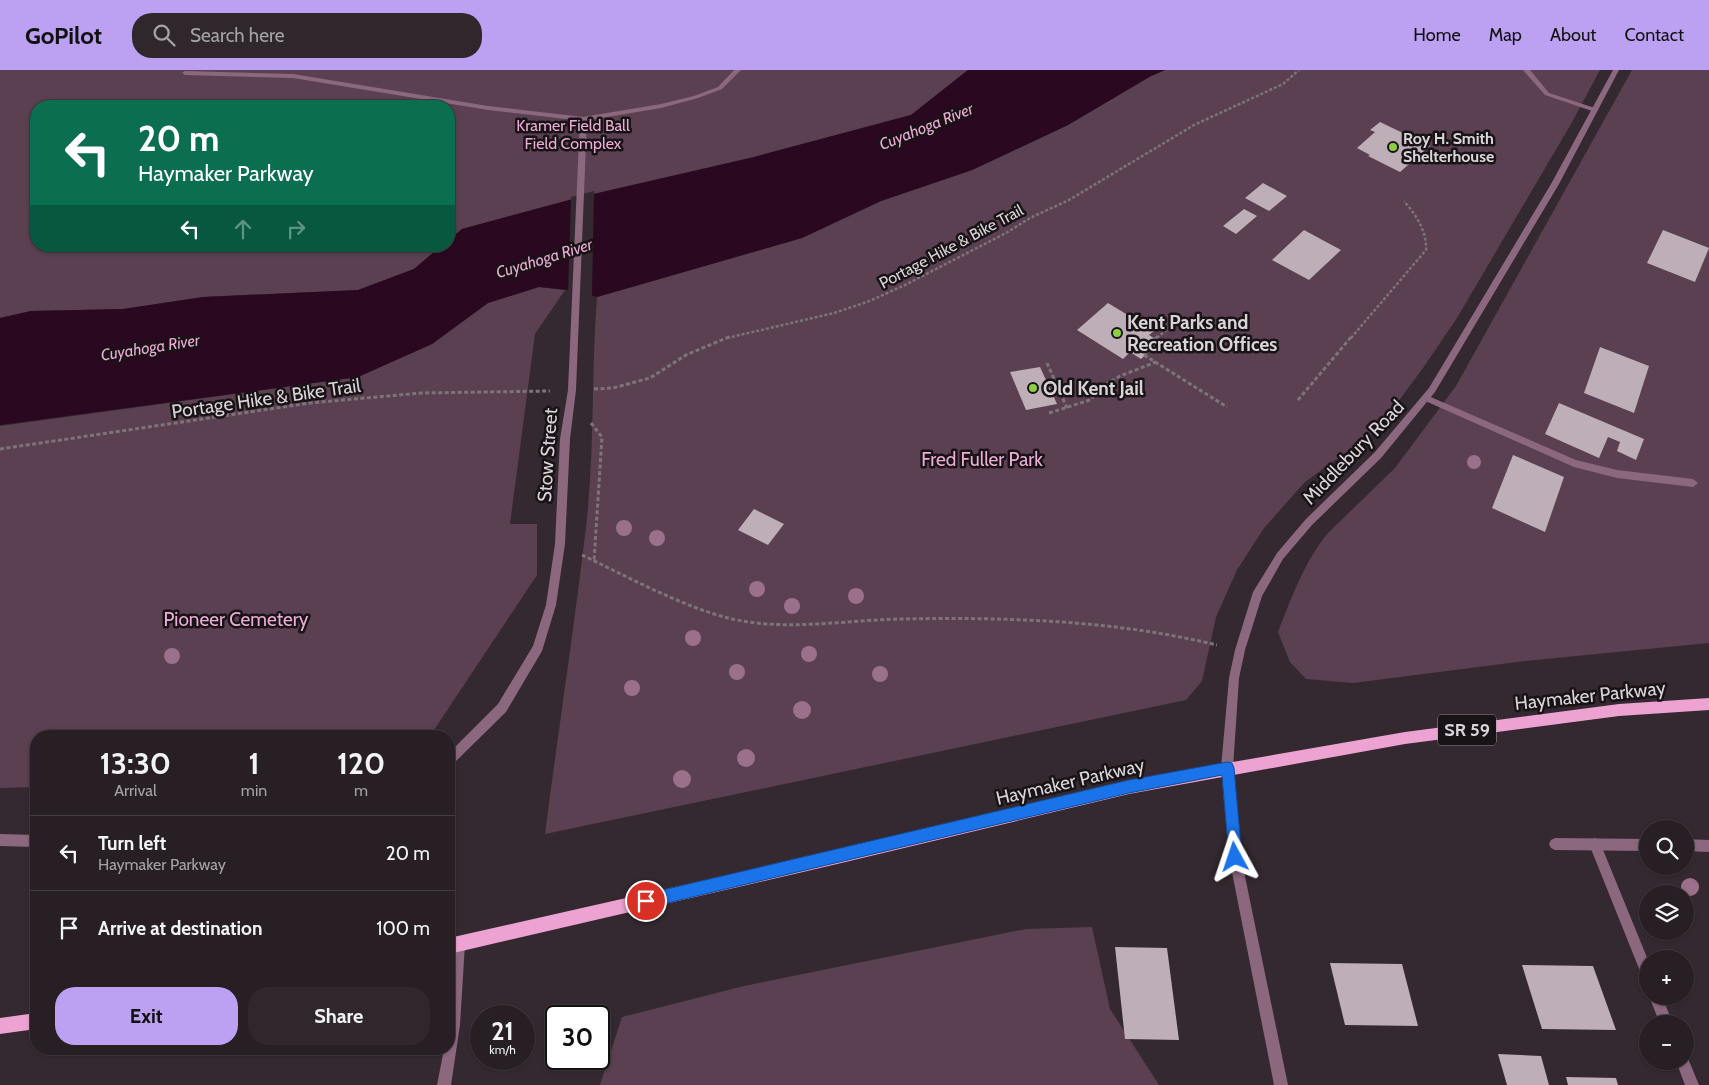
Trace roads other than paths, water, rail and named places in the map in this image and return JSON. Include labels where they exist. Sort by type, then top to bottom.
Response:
[{"type":"main road","name":"Haymaker Parkway","points":[[455,945],[842,856],[1129,787],[1227,768],[1405,738],[1619,710],[1709,704]]},
{"type":"main road","points":[[0,1026],[30,1021]]},
{"type":"street","points":[[455,103],[583,119],[662,106],[696,97],[720,88],[738,70]]},
{"type":"street","points":[[1526,70],[1547,94],[1594,109]]},
{"type":"street","name":"Middlebury Road","points":[[1281,1085],[1235,857],[1227,768],[1234,678],[1240,650],[1257,596],[1280,556],[1314,517],[1378,455],[1426,398],[1486,302],[1555,184],[1616,70]]},
{"type":"street","points":[[185,73],[292,76],[439,100]]},
{"type":"street","name":"Stow Street","points":[[455,754],[502,708],[538,648],[551,605],[560,544],[568,413],[572,390],[583,119]]},
{"type":"street","points":[[1426,398],[1574,463],[1617,474],[1693,483]]},
{"type":"street","points":[[0,840],[30,841]]},
{"type":"street","points":[[1555,844],[1639,845]]},
{"type":"street","points":[[1594,844],[1639,955]]},
{"type":"street","points":[[1694,845],[1709,846]]},
{"type":"street","points":[[444,1085],[449,1055]]},
{"type":"street","points":[[1686,1070],[1692,1085]]},
{"type":"water","name":"Cuyahoga River","points":[[968,70],[1165,70],[1151,76],[1068,125],[972,170],[881,201],[802,238],[597,297],[578,291],[539,287],[488,303],[432,344],[358,377],[0,425],[0,318],[31,311],[123,309],[203,297],[358,290],[414,269],[434,252],[455,252],[455,235],[462,229],[580,197],[754,157],[911,115]]},
{"type":"place","name":"Roy H. Smith Shelterhouse","points":[[1393,147]]},
{"type":"place","name":"Kent Parks and Recreation Offices","points":[[1117,333]]},
{"type":"place","name":"Old Kent Jail","points":[[1033,388]]},
{"type":"park label","name":"Kramer Field Ball Field Complex","points":[[573,134]]},
{"type":"park label","name":"Fred Fuller Park","points":[[982,459]]},
{"type":"park label","name":"Pioneer Cemetery","points":[[236,619]]}]
